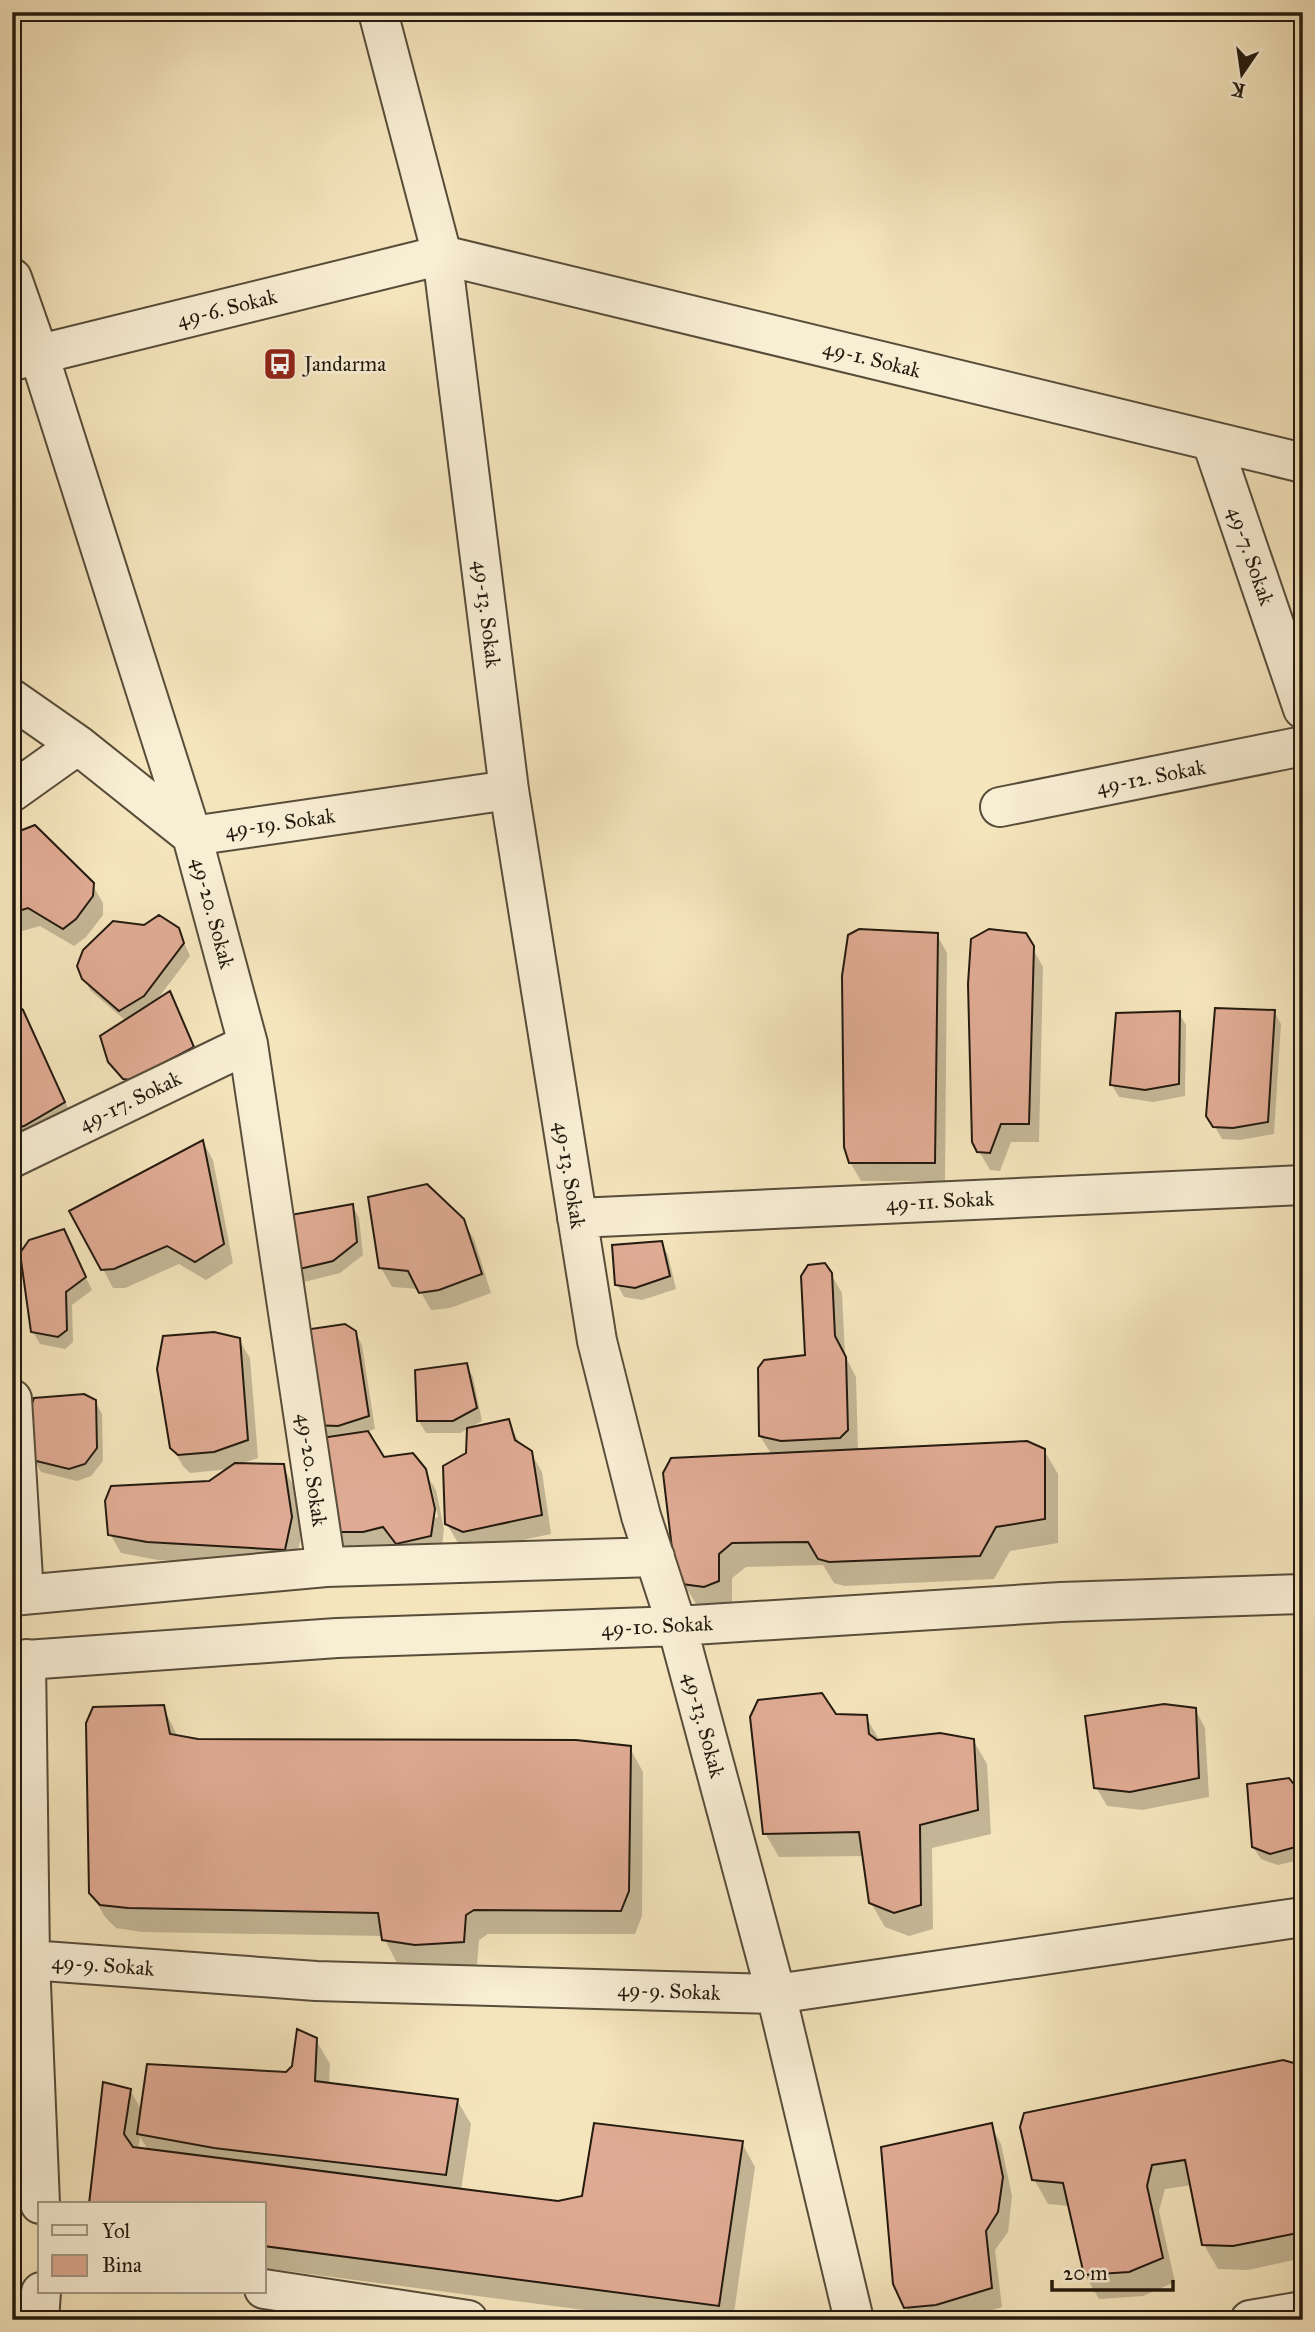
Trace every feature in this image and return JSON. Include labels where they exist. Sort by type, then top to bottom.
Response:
[{"type":"street","name":"49-13. Sokak","points":[[378,12],[442,255],[509,790],[597,1341],[641,1516],[677,1626],[776,1994],[854,2320]]},
{"type":"street","name":"49-6. Sokak","points":[[26,358],[442,255]]},
{"type":"street","name":"49-1. Sokak","points":[[442,255],[1303,463]]},
{"type":"street","name":"49-20. Sokak","points":[[12,278],[26,358],[192,836],[248,1044],[326,1567]]},
{"type":"street","name":"49-7. Sokak","points":[[1212,442],[1303,709]]},
{"type":"street","points":[[12,699],[78,745],[192,836]]},
{"type":"street","points":[[12,792],[78,745]]},
{"type":"street","name":"49-12. Sokak","points":[[1000,807],[1303,747]]},
{"type":"street","name":"49-19. Sokak","points":[[192,836],[509,790]]},
{"type":"street","name":"49-17. Sokak","points":[[12,1158],[248,1044]]},
{"type":"street","name":"49-11. Sokak","points":[[577,1219],[1303,1185]]},
{"type":"street","points":[[12,1399],[18,1596],[326,1567],[655,1557]]},
{"type":"street","name":"49-10. Sokak","points":[[19,1660],[337,1638],[677,1626],[1061,1602],[1303,1594]]},
{"type":"street","points":[[19,1660],[40,2202]]},
{"type":"street","name":"49-9. Sokak","points":[[30,1960],[316,1981],[776,1994],[1303,1917]]},
{"type":"street","points":[[266,2289],[468,2320]]},
{"type":"street","points":[[39,2320],[41,2294]]},
{"type":"street","points":[[1250,2320],[1303,2311]]},
{"type":"building","points":[[35,825],[94,883],[93,896],[76,919],[63,929],[28,908],[12,913],[12,834]]},
{"type":"building","points":[[159,915],[179,928],[184,943],[144,996],[119,1011],[82,979],[77,966],[83,950],[113,921],[144,925]]},
{"type":"building","points":[[859,929],[938,933],[935,1163],[849,1163],[844,1147],[842,976],[848,935]]},
{"type":"building","points":[[989,929],[1026,933],[1034,946],[1029,1124],[1001,1124],[990,1153],[977,1152],[972,1142],[968,984],[971,939]]},
{"type":"building","points":[[170,991],[194,1047],[132,1080],[123,1079],[108,1062],[100,1036]]},
{"type":"building","points":[[12,1001],[23,1010],[65,1102],[24,1126],[12,1129]]},
{"type":"building","points":[[1215,1008],[1275,1010],[1268,1122],[1233,1128],[1213,1127],[1206,1116]]},
{"type":"building","points":[[1180,1011],[1179,1084],[1145,1090],[1110,1085],[1116,1013]]},
{"type":"building","points":[[203,1140],[224,1244],[195,1262],[167,1246],[114,1269],[101,1270],[69,1211]]},
{"type":"building","points":[[427,1184],[464,1219],[482,1274],[439,1290],[419,1293],[408,1271],[379,1268],[368,1197]]},
{"type":"building","points":[[353,1204],[357,1242],[333,1261],[291,1271],[279,1217]]},
{"type":"building","points":[[64,1229],[86,1277],[66,1292],[67,1330],[58,1337],[31,1332],[20,1253],[29,1240]]},
{"type":"building","points":[[662,1241],[670,1276],[635,1288],[615,1285],[612,1245]]},
{"type":"building","points":[[825,1263],[832,1273],[835,1336],[846,1357],[848,1430],[840,1438],[781,1441],[759,1436],[758,1368],[764,1360],[805,1355],[801,1276],[808,1265]]},
{"type":"building","points":[[345,1324],[356,1331],[369,1416],[338,1426],[311,1425],[297,1331]]},
{"type":"building","points":[[214,1332],[240,1338],[248,1440],[214,1452],[178,1455],[170,1448],[157,1369],[163,1336]]},
{"type":"building","points":[[467,1363],[477,1408],[453,1421],[417,1421],[415,1370]]},
{"type":"building","points":[[84,1394],[96,1400],[97,1448],[85,1464],[69,1469],[32,1460],[29,1412],[34,1398]]},
{"type":"building","points":[[509,1419],[515,1440],[532,1451],[542,1515],[463,1532],[445,1524],[443,1466],[466,1453],[467,1428]]},
{"type":"building","points":[[368,1431],[384,1457],[413,1453],[426,1469],[435,1509],[431,1536],[396,1544],[383,1527],[363,1532],[329,1532],[321,1438]]},
{"type":"building","points":[[1027,1441],[1045,1449],[1045,1519],[996,1527],[980,1556],[829,1562],[818,1559],[808,1542],[732,1543],[719,1554],[719,1581],[704,1587],[682,1584],[675,1574],[663,1473],[671,1458]]},
{"type":"building","points":[[235,1463],[284,1464],[292,1517],[285,1550],[147,1542],[108,1535],[105,1501],[111,1486],[209,1481]]},
{"type":"building","points":[[822,1693],[836,1714],[867,1715],[869,1734],[877,1740],[940,1733],[974,1739],[978,1810],[920,1825],[921,1905],[894,1913],[869,1903],[859,1832],[763,1834],[750,1717],[758,1700]]},
{"type":"building","points":[[1164,1704],[1196,1708],[1199,1778],[1130,1792],[1094,1788],[1085,1716]]},
{"type":"building","points":[[164,1705],[170,1734],[198,1739],[576,1740],[631,1746],[629,1891],[621,1911],[474,1910],[466,1915],[464,1942],[415,1945],[382,1940],[378,1913],[128,1908],[100,1905],[89,1893],[86,1723],[93,1707]]},
{"type":"building","points":[[1289,1778],[1300,1792],[1303,1845],[1270,1854],[1252,1847],[1247,1784]]},
{"type":"building","points":[[297,2029],[317,2038],[315,2081],[458,2099],[446,2175],[214,2148],[137,2134],[147,2064],[286,2072],[292,2066]]},
{"type":"building","points":[[1283,2060],[1294,2063],[1303,2125],[1303,2232],[1233,2246],[1202,2245],[1185,2160],[1152,2165],[1147,2186],[1163,2258],[1129,2272],[1084,2275],[1063,2183],[1032,2180],[1020,2127],[1024,2113]]},
{"type":"building","points":[[103,2082],[131,2089],[124,2134],[133,2147],[558,2201],[582,2196],[594,2123],[743,2141],[719,2306],[266,2246],[266,2202],[89,2202]]},
{"type":"building","points":[[992,2123],[1003,2177],[998,2212],[986,2231],[992,2288],[936,2305],[904,2308],[893,2284],[881,2147]]},
{"type":"place","name":"Jandarma","points":[[280,364]]}]
